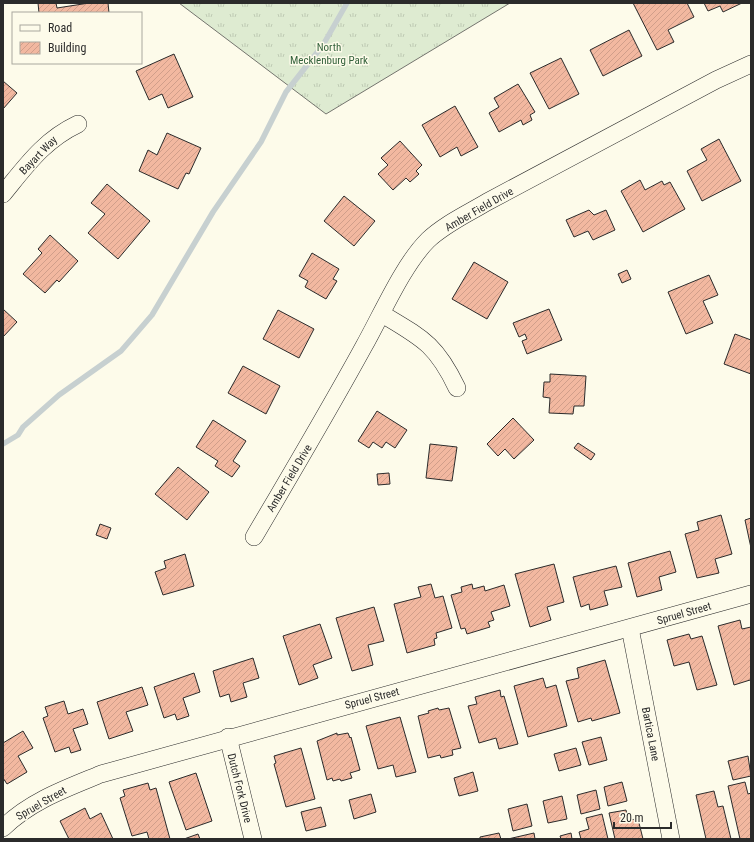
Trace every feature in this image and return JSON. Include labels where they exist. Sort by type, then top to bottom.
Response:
[{"type":"street","name":"Amber Field Drive","points":[[254,537],[320,426],[414,257],[428,240],[450,223],[716,80],[751,64]]},
{"type":"street","name":"Bayart Way","points":[[3,194],[48,142],[61,132],[78,124]]},
{"type":"street","points":[[382,314],[428,343],[440,356],[456,388]]},
{"type":"street","name":"Spruel Street","points":[[3,828],[13,818],[54,793],[101,774],[751,594]]},
{"type":"street","name":"Bartica Lane","points":[[630,628],[671,839]]},
{"type":"street","name":"Dutch Fork Drive","points":[[228,738],[253,839]]},
{"type":"green space","name":"North Mecklenburg Park","points":[[179,3],[510,3],[326,114]]},
{"type":"building","points":[[38,3],[56,3],[57,8],[89,3],[108,3],[109,12],[39,12]]},
{"type":"building","points":[[633,3],[687,3],[694,17],[668,30],[674,42],[657,50]]},
{"type":"building","points":[[704,3],[742,3],[723,12],[720,6],[708,11]]},
{"type":"building","points":[[629,30],[642,56],[603,76],[590,50]]},
{"type":"building","points":[[174,54],[193,97],[168,108],[162,94],[149,100],[136,71]]},
{"type":"building","points":[[561,58],[579,94],[549,109],[530,73]]},
{"type":"building","points":[[3,81],[17,93],[3,109]]},
{"type":"building","points":[[518,84],[535,112],[530,115],[532,120],[523,125],[521,120],[499,132],[489,113],[499,107],[494,98]]},
{"type":"building","points":[[455,106],[478,147],[461,156],[457,147],[440,157],[422,125]]},
{"type":"building","points":[[167,133],[201,148],[189,174],[186,173],[178,189],[139,171],[148,150],[157,155]]},
{"type":"building","points":[[719,139],[741,181],[702,201],[687,171],[707,160],[701,149]]},
{"type":"building","points":[[400,141],[422,165],[416,171],[419,174],[410,182],[406,178],[393,190],[378,174],[388,165],[381,158]]},
{"type":"building","points":[[640,180],[645,190],[662,181],[664,185],[670,182],[685,209],[643,232],[621,191]]},
{"type":"building","points":[[107,184],[150,221],[118,259],[88,233],[105,214],[91,203]]},
{"type":"building","points":[[344,196],[375,221],[354,246],[324,221]]},
{"type":"building","points":[[589,210],[594,215],[606,210],[615,230],[593,240],[588,231],[574,237],[566,220]]},
{"type":"building","points":[[50,235],[78,261],[59,282],[57,280],[45,293],[23,274],[42,253],[38,249]]},
{"type":"building","points":[[312,253],[339,269],[333,279],[337,281],[326,299],[305,287],[308,281],[299,276]]},
{"type":"building","points":[[474,262],[508,282],[487,319],[452,299]]},
{"type":"building","points":[[627,270],[631,279],[622,283],[618,274]]},
{"type":"building","points":[[709,275],[718,295],[703,301],[713,323],[686,334],[668,292]]},
{"type":"building","points":[[3,309],[17,322],[3,337]]},
{"type":"building","points":[[549,309],[562,340],[527,354],[522,341],[527,339],[525,334],[519,337],[513,323]]},
{"type":"building","points":[[278,310],[314,329],[299,358],[263,339]]},
{"type":"building","points":[[735,334],[751,340],[751,374],[724,364]]},
{"type":"building","points":[[243,366],[280,386],[266,414],[228,393]]},
{"type":"building","points":[[550,374],[586,376],[584,406],[574,406],[573,414],[549,413],[550,398],[543,397],[544,382],[550,382]]},
{"type":"building","points":[[377,411],[407,430],[395,448],[386,442],[382,448],[373,442],[369,448],[358,441]]},
{"type":"building","points":[[513,418],[534,440],[514,459],[505,449],[498,456],[487,444]]},
{"type":"building","points":[[213,420],[246,441],[233,461],[240,466],[232,477],[215,466],[218,461],[196,447]]},
{"type":"building","points":[[578,443],[595,454],[591,460],[574,448]]},
{"type":"building","points":[[430,444],[457,447],[452,481],[426,478]]},
{"type":"building","points":[[178,467],[209,492],[187,520],[155,494]]},
{"type":"building","points":[[389,473],[390,484],[378,485],[377,474]]},
{"type":"building","points":[[721,515],[732,554],[715,559],[719,573],[697,578],[685,534],[699,530],[697,522]]},
{"type":"building","points":[[751,518],[751,548],[745,520]]},
{"type":"building","points":[[100,524],[111,528],[107,539],[96,535]]},
{"type":"building","points":[[670,551],[676,572],[659,577],[662,590],[637,597],[628,563]]},
{"type":"building","points":[[185,554],[194,586],[163,595],[155,572],[166,568],[164,561]]},
{"type":"building","points":[[554,564],[564,602],[547,607],[551,620],[530,627],[515,574]]},
{"type":"building","points":[[616,566],[622,587],[604,591],[608,605],[590,610],[589,604],[581,607],[573,577]]},
{"type":"building","points":[[431,584],[435,598],[443,596],[452,628],[436,633],[437,638],[434,639],[435,645],[407,653],[394,604],[421,597],[418,587]]},
{"type":"building","points":[[472,584],[473,589],[484,586],[485,591],[504,585],[510,606],[491,612],[494,620],[488,622],[490,627],[467,634],[465,628],[461,629],[451,595],[462,592],[461,587]]},
{"type":"building","points":[[374,607],[384,641],[368,645],[373,665],[352,671],[336,618]]},
{"type":"building","points":[[740,620],[742,629],[751,627],[751,682],[750,680],[734,685],[718,626]]},
{"type":"building","points":[[320,624],[332,658],[313,665],[318,678],[299,685],[283,636]]},
{"type":"building","points":[[689,634],[691,639],[702,636],[717,685],[697,690],[689,662],[674,666],[667,640]]},
{"type":"building","points":[[253,658],[259,678],[243,683],[247,697],[231,702],[229,694],[220,697],[213,671]]},
{"type":"building","points":[[605,660],[620,713],[592,721],[591,718],[578,722],[566,681],[579,678],[577,668]]},
{"type":"building","points":[[194,673],[200,692],[183,698],[189,716],[177,720],[175,714],[164,718],[154,687]]},
{"type":"building","points":[[543,678],[546,688],[556,685],[567,726],[528,737],[514,686]]},
{"type":"building","points":[[142,687],[148,705],[126,712],[133,731],[109,739],[97,702]]},
{"type":"building","points":[[500,690],[501,697],[504,696],[518,744],[499,749],[496,738],[479,743],[468,706],[477,704],[475,697]]},
{"type":"building","points":[[64,701],[68,714],[83,709],[88,724],[73,729],[81,750],[71,753],[69,747],[55,752],[43,718],[48,716],[45,707]]},
{"type":"building","points":[[438,708],[439,710],[449,708],[461,748],[452,750],[453,755],[441,758],[440,755],[428,758],[418,716],[429,713],[428,711]]},
{"type":"building","points":[[400,717],[416,772],[396,777],[393,765],[378,769],[366,726]]},
{"type":"building","points":[[23,731],[33,748],[18,756],[27,772],[7,784],[3,778],[3,743]]},
{"type":"building","points":[[337,733],[337,735],[348,733],[350,738],[351,737],[360,770],[350,773],[352,778],[341,781],[340,779],[333,781],[332,778],[327,780],[317,741]]},
{"type":"building","points":[[601,737],[607,760],[589,765],[582,742]]},
{"type":"building","points":[[301,748],[315,799],[286,807],[274,764],[276,763],[274,756]]},
{"type":"building","points":[[576,748],[581,765],[559,771],[554,754]]},
{"type":"building","points":[[748,756],[751,776],[733,780],[728,761]]},
{"type":"building","points":[[473,772],[478,791],[459,796],[454,778]]},
{"type":"building","points":[[196,773],[212,821],[186,830],[169,782]]},
{"type":"building","points":[[622,782],[627,801],[608,806],[604,787]]},
{"type":"building","points":[[745,782],[748,794],[751,793],[751,839],[740,839],[728,786]]},
{"type":"building","points":[[148,783],[150,790],[156,788],[170,839],[149,839],[147,832],[132,836],[120,798],[125,796],[123,790]]},
{"type":"building","points":[[596,790],[600,809],[581,814],[577,795]]},
{"type":"building","points":[[714,791],[718,807],[723,806],[731,839],[706,839],[696,795]]},
{"type":"building","points":[[371,794],[376,812],[354,819],[349,800]]},
{"type":"building","points":[[562,796],[567,819],[548,823],[543,801]]},
{"type":"building","points":[[527,804],[532,826],[513,831],[508,809]]},
{"type":"building","points":[[321,807],[326,826],[306,831],[301,812]]},
{"type":"building","points":[[85,808],[90,819],[101,813],[113,839],[69,839],[60,821]]},
{"type":"building","points":[[626,810],[628,820],[638,819],[643,839],[615,839],[609,813]]},
{"type":"building","points":[[602,814],[608,839],[581,839],[579,832],[589,829],[586,818]]},
{"type":"building","points":[[499,833],[501,839],[480,839],[480,837]]},
{"type":"building","points":[[534,833],[535,839],[508,839]]},
{"type":"building","points":[[571,833],[572,839],[561,839],[560,836]]},
{"type":"building","points":[[198,834],[200,839],[184,839]]},
{"type":"waterway","points":[[3,444],[18,435],[23,427],[59,395],[121,351],[152,315],[213,212],[261,142],[286,92],[323,45],[347,3]]}]
